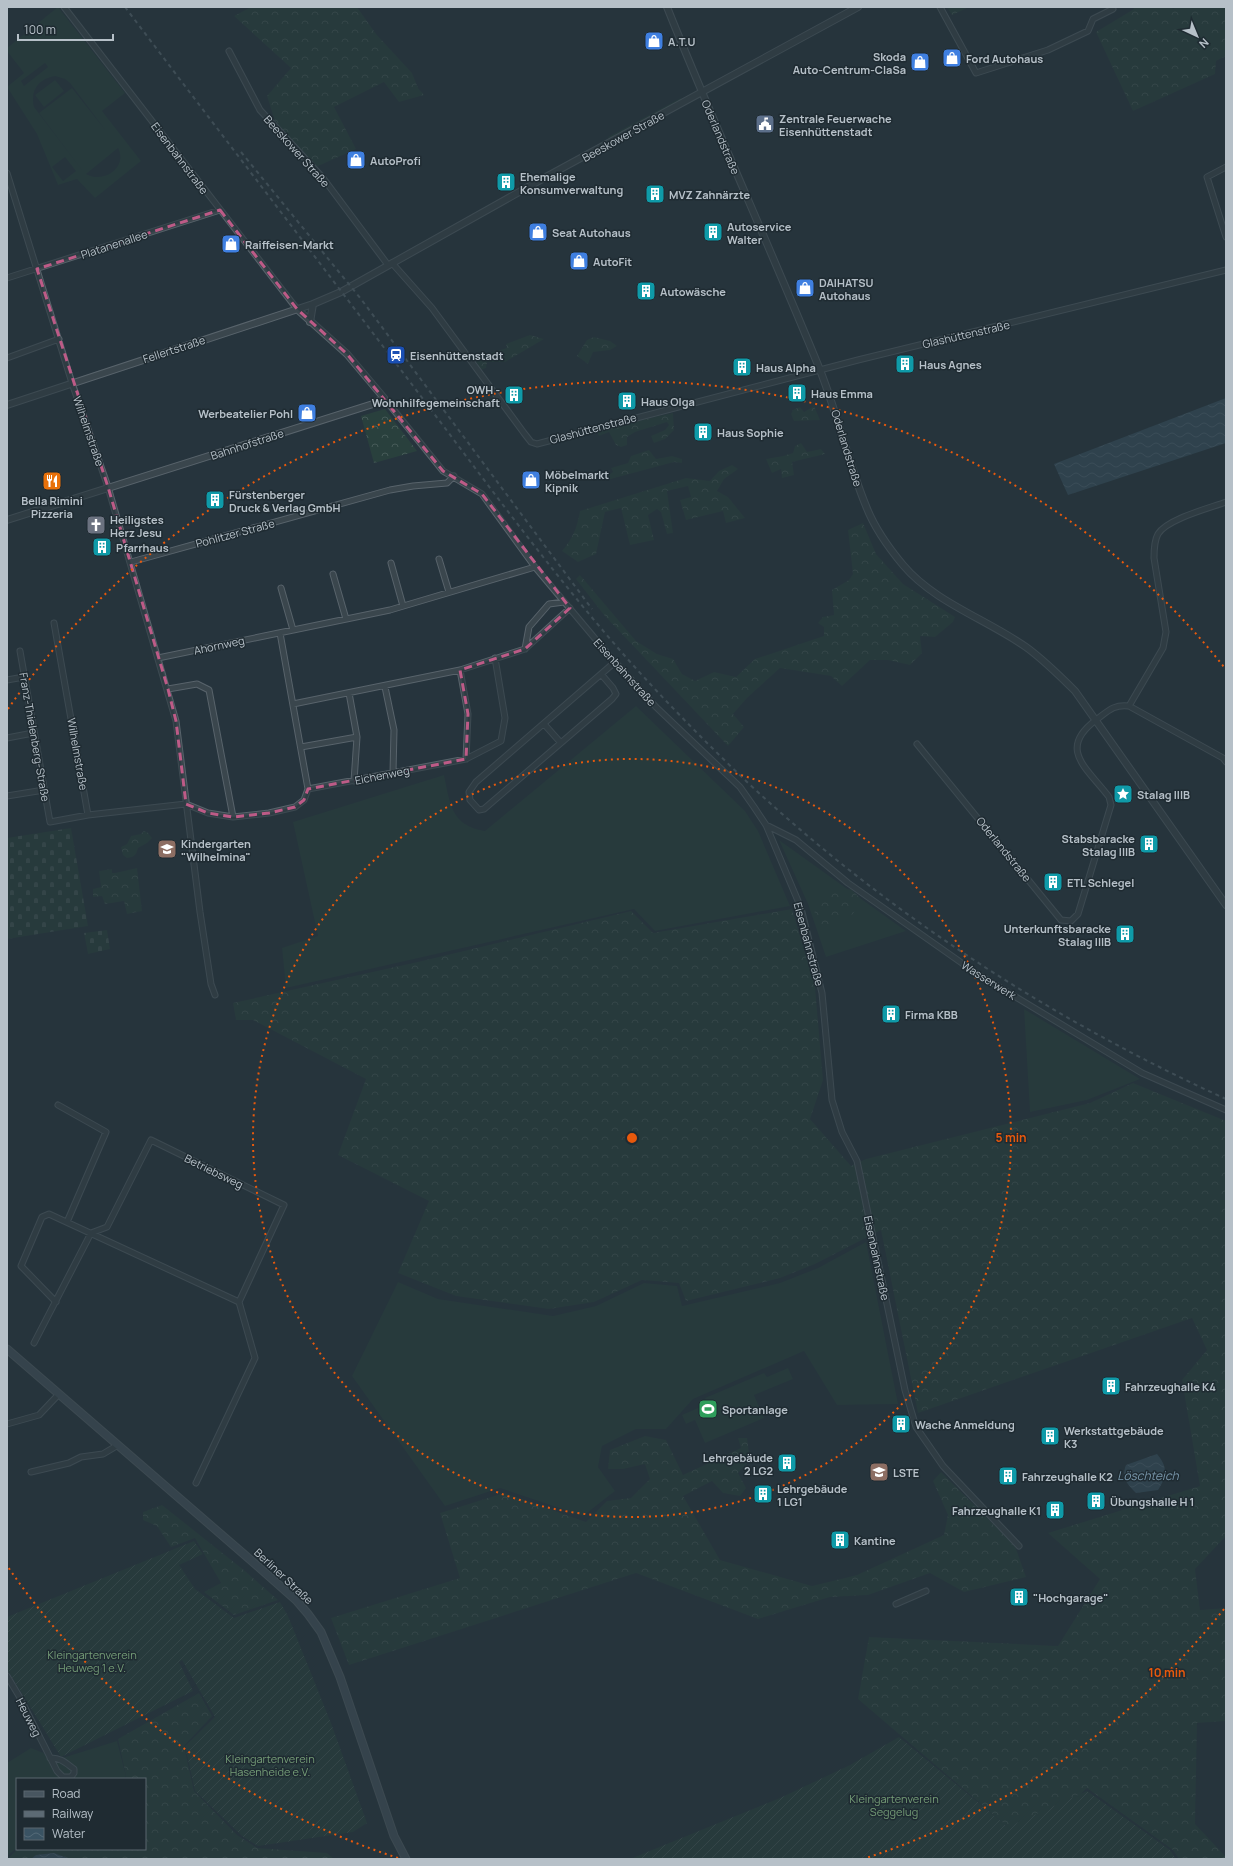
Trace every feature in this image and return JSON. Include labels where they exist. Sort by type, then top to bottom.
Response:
[{"type":"main road","name":"Berliner Straße","points":[[7,1349],[296,1600],[308,1614],[321,1632],[340,1677],[394,1836],[406,1859]]},
{"type":"street","name":"Eisenbahnstraße","points":[[64,7],[297,309]]},
{"type":"street","name":"Oderlandstraße","points":[[668,7],[702,92],[820,370],[838,418],[866,507],[882,537],[911,574],[934,592],[1025,646],[1041,658],[1075,691],[1226,905]]},
{"type":"street","name":"Beeskower Straße","points":[[341,292],[858,7]]},
{"type":"street","points":[[940,7],[976,73],[1048,50],[1088,31],[1093,19],[1113,9]]},
{"type":"street","name":"Beeskower Straße","points":[[229,51],[260,110],[323,178],[390,264]]},
{"type":"street","points":[[1226,167],[1207,177],[1226,237]]},
{"type":"street","name":"Wilhelmstraße","points":[[7,173],[72,383],[108,487],[168,689],[176,721],[202,926],[211,984],[215,995]]},
{"type":"street","name":"Platanenallee","points":[[7,278],[220,210]]},
{"type":"street","name":"Glashüttenstraße","points":[[390,264],[432,308],[533,444],[820,370],[1226,270]]},
{"type":"street","name":"Fellertstraße","points":[[7,405],[313,304],[341,292]]},
{"type":"street","points":[[310,322],[313,304]]},
{"type":"street","points":[[297,309],[347,354],[384,398]]},
{"type":"street","points":[[7,358],[59,339]]},
{"type":"street","name":"Eisenbahnstraße","points":[[384,398],[429,456],[443,471],[454,476],[482,494],[535,567],[615,662],[656,707],[740,787],[766,826],[801,908],[822,992],[832,1100],[842,1132],[857,1161],[914,1422],[943,1466],[1019,1546]]},
{"type":"street","name":"Bahnhofstraße","points":[[7,520],[373,404],[384,398]]},
{"type":"street","name":"Pohlitzer Straße","points":[[131,562],[390,490],[447,483],[454,476]]},
{"type":"street","points":[[1226,502],[1174,521],[1159,533],[1154,548],[1154,558],[1166,632],[1163,648],[1129,706],[1223,758],[1226,762]]},
{"type":"street","points":[[440,559],[449,592]]},
{"type":"street","points":[[391,563],[403,606]]},
{"type":"street","name":"Ahornweg","points":[[158,658],[403,606],[535,567]]},
{"type":"street","points":[[333,574],[346,619]]},
{"type":"street","points":[[281,588],[293,630]]},
{"type":"street","points":[[525,649],[529,627],[549,604],[564,602]]},
{"type":"street","points":[[293,704],[385,687],[460,670],[525,649],[570,608]]},
{"type":"street","name":"Wilhelmstraße","points":[[54,623],[88,815]]},
{"type":"street","points":[[88,815],[186,804],[208,813],[233,817],[270,813],[295,807],[304,800],[308,789],[280,633]]},
{"type":"street","name":"Franz-Thielenberg-Straße","points":[[20,651],[33,733],[50,822],[88,815]]},
{"type":"street","name":"Eichenweg","points":[[308,789],[466,759],[501,741],[505,718],[495,658]]},
{"type":"street","points":[[601,674],[616,694],[612,699],[484,809],[479,810],[470,800],[469,792],[472,787],[601,674],[615,662]]},
{"type":"street","points":[[460,670],[468,714],[466,759]]},
{"type":"street","points":[[7,680],[24,677]]},
{"type":"street","points":[[168,689],[197,684],[209,690],[233,817]]},
{"type":"street","points":[[385,687],[394,730],[393,773]]},
{"type":"street","points":[[349,693],[357,737],[354,781]]},
{"type":"street","name":"Oderlandstraße","points":[[917,744],[1061,920],[1071,921],[1078,914],[1111,805],[1109,797],[1079,758],[1076,749],[1078,738],[1086,728],[1096,720],[1120,705],[1129,706]]},
{"type":"street","points":[[544,724],[561,743]]},
{"type":"street","points":[[7,738],[33,733]]},
{"type":"street","points":[[300,747],[357,737]]},
{"type":"street","points":[[7,796],[44,790]]},
{"type":"street","name":"Wasserwerk","points":[[766,826],[796,840],[848,883],[976,973],[1142,1073],[1226,1110]]},
{"type":"street","points":[[58,1105],[106,1132],[67,1222]]},
{"type":"street","name":"Betriebsweg","points":[[91,1233],[107,1227],[151,1140],[284,1205],[239,1302]]},
{"type":"street","points":[[56,1302],[21,1266],[42,1217],[48,1214],[239,1302],[255,1358],[196,1483]]},
{"type":"street","points":[[34,1344],[91,1233]]},
{"type":"street","points":[[7,1424],[39,1415],[59,1394]]},
{"type":"street","points":[[31,1472],[69,1463],[81,1457],[103,1454],[118,1445]]},
{"type":"street","points":[[896,1604],[926,1591]]},
{"type":"street","name":"Heuweg","points":[[7,1676],[50,1758],[57,1771],[63,1776],[71,1777],[74,1773],[74,1769],[60,1759],[50,1758]]},
{"type":"highlighted area","points":[[220,210],[297,309],[347,354],[443,471],[482,494],[570,608],[525,649],[460,670],[468,714],[466,759],[308,789],[304,800],[295,807],[269,813],[233,817],[208,813],[186,804],[176,721],[168,689],[108,487],[37,269]]},
{"type":"green space","points":[[58,7],[125,93],[102,111],[141,161],[95,198],[77,179],[58,185],[37,134],[7,87],[24,73],[7,51],[7,48]],"holes":[[[45,63],[48,67],[24,86],[21,81]],[[55,76],[65,79],[70,83],[106,131],[72,88],[39,113],[85,174],[34,107],[34,91],[40,83]],[[118,148],[120,162],[117,168],[100,177],[93,177],[86,174]],[[65,157],[76,171],[63,181],[52,167]]]},
{"type":"green space","points":[[251,7],[357,7],[376,34],[412,73],[418,88],[424,95],[399,102],[384,82],[334,107],[356,149],[316,167],[276,124],[267,96],[291,68],[234,16]]},
{"type":"green space","points":[[947,7],[969,7],[952,15]]},
{"type":"green space","points":[[1133,7],[1172,7],[1173,9],[1176,7],[1226,7],[1226,56],[1216,61],[1215,74],[1133,111],[1096,32],[1134,9]]},
{"type":"green space","points":[[55,80],[64,91],[44,107],[35,95]]},
{"type":"green space","points":[[681,98],[682,100],[609,139],[608,137]]},
{"type":"green space","points":[[530,335],[544,339],[505,362],[487,362],[486,368],[481,370],[476,361],[478,357],[507,348],[506,344]]},
{"type":"green space","points":[[594,337],[610,341],[617,346],[610,350],[593,352],[588,364],[577,356],[587,340]]},
{"type":"green space","points":[[814,406],[820,420],[794,421],[791,414],[793,410],[800,407],[804,412]]},
{"type":"green space","points":[[385,409],[417,451],[374,463],[361,416]]},
{"type":"green space","points":[[673,413],[674,430],[665,439],[654,443],[651,436],[665,430],[669,425],[667,422],[635,432],[627,437],[627,445],[621,447],[616,445],[609,432],[599,436],[596,430]]},
{"type":"green space","points":[[801,443],[807,452],[821,449],[825,454],[792,462],[794,475],[782,478],[781,469],[772,473],[766,459],[793,453],[795,446]]},
{"type":"green space","points":[[649,450],[656,459],[672,456],[682,459],[682,463],[674,462],[607,480],[606,477],[613,472],[611,468],[628,463],[631,456]]},
{"type":"green space","points":[[732,465],[738,469],[724,479],[717,491],[728,497],[745,518],[726,523],[723,511],[686,520],[680,500],[691,497],[688,486],[667,491],[673,533],[667,534],[661,512],[657,509],[648,515],[654,540],[630,545],[621,508],[605,512],[596,554],[578,562],[562,551],[574,532],[580,511],[686,478],[710,481],[719,471]]},
{"type":"green space","points":[[863,523],[876,554],[903,584],[955,617],[953,622],[935,637],[920,636],[922,653],[910,665],[888,660],[870,660],[842,686],[831,676],[780,668],[747,698],[733,714],[744,727],[728,746],[604,615],[576,579],[580,575],[636,641],[657,654],[673,659],[682,674],[695,681],[714,672],[736,677],[755,659],[824,636],[824,627],[818,623],[823,617],[834,615],[832,590],[849,580],[853,574],[848,530]]},
{"type":"green space","points":[[636,706],[745,811],[758,831],[790,906],[655,931],[634,909],[286,988],[282,948],[318,936],[293,822],[444,775],[448,795],[454,812],[465,824],[485,831]]},
{"type":"green space","points":[[71,828],[88,926],[7,939],[7,838]]},
{"type":"green space","points":[[144,831],[152,838],[138,848],[135,855],[127,858],[123,855],[121,847],[127,844],[131,836],[141,834]]},
{"type":"green space","points":[[779,840],[906,931],[826,957],[808,904]]},
{"type":"green space","points":[[137,868],[142,911],[127,914],[124,901],[105,904],[102,896],[93,897],[93,889],[101,887],[99,871],[112,869],[112,873],[115,873]]},
{"type":"green space","points":[[851,889],[862,900],[852,915],[838,920],[837,928],[824,929],[815,918],[814,903],[834,892]]},
{"type":"green space","points":[[792,909],[815,987],[823,1080],[810,1119],[851,1166],[866,1159],[1090,1103],[1133,1083],[1226,1121],[1226,1536],[1195,1569],[1200,1610],[1226,1608],[1226,1721],[1197,1723],[1195,1824],[1226,1857],[1226,1859],[1179,1859],[1173,1850],[1087,1788],[1014,1859],[1009,1828],[858,1699],[869,1637],[1058,1646],[1100,1579],[1048,1533],[1200,1486],[1182,1380],[1207,1350],[1192,1318],[918,1413],[881,1230],[815,1264],[780,1278],[686,1301],[679,1283],[642,1280],[594,1302],[549,1309],[456,1296],[398,1273],[429,1201],[338,1155],[366,1079],[253,1020],[236,1020],[233,1003],[422,961],[631,911],[653,933]]},
{"type":"green space","points":[[107,930],[110,949],[88,954],[84,933]]},
{"type":"green space","points":[[1024,1009],[1140,1079],[1087,1100],[1030,1112]]},
{"type":"green space","points":[[866,1242],[898,1404],[837,1405],[804,1351],[693,1399],[666,1429],[636,1429],[602,1446],[598,1467],[615,1491],[583,1516],[500,1488],[445,1506],[352,1376],[398,1282],[438,1299],[553,1316],[596,1306],[644,1283],[677,1286],[682,1306],[780,1283],[818,1268]]},
{"type":"green space","name":"Sportanlage","points":[[788,1368],[793,1379],[754,1395],[764,1418],[705,1443],[695,1420],[686,1424],[682,1415],[707,1404],[705,1398],[764,1373],[767,1377]]},
{"type":"green space","points":[[645,1436],[666,1440],[683,1475],[741,1448],[738,1438],[747,1438],[750,1460],[738,1473],[746,1488],[740,1496],[723,1493],[712,1481],[683,1496],[720,1560],[812,1586],[857,1575],[944,1535],[948,1515],[933,1481],[941,1472],[1015,1546],[1026,1577],[964,1592],[930,1573],[868,1595],[830,1597],[758,1619],[636,1573],[349,1665],[331,1618],[460,1578],[440,1513],[504,1493],[586,1522],[607,1501],[631,1498],[650,1479],[645,1464],[623,1469],[608,1469],[610,1450]]},
{"type":"green space","points":[[162,1505],[245,1571],[278,1600],[234,1615],[204,1592],[221,1583],[195,1538],[171,1547],[157,1526],[143,1520],[143,1512]]},
{"type":"green space","points":[[194,1541],[203,1554],[179,1565],[195,1589],[234,1618],[280,1602],[288,1616],[331,1723],[367,1823],[353,1832],[258,1846],[242,1836],[195,1791],[185,1746],[215,1717],[182,1660],[179,1662],[193,1691],[61,1757],[7,1669],[7,1617]]},
{"type":"green space","points":[[199,1693],[212,1716],[184,1746],[194,1791],[237,1835],[257,1848],[327,1853],[334,1859],[70,1859],[53,1853],[37,1855],[31,1859],[7,1859],[17,1850],[146,1850],[146,1778],[125,1778],[118,1739]]},
{"type":"green space","name":"Kleingartenverein Seggelug","points":[[899,1737],[1008,1827],[1087,1791],[1170,1850],[1176,1859],[630,1859],[780,1798],[850,1765]]},
{"type":"green space","points":[[117,1741],[126,1776],[125,1778],[16,1778],[16,1849],[7,1856],[7,1763],[31,1748],[59,1759]]},
{"type":"water","points":[[1226,398],[1226,443],[1068,495],[1054,464]]},
{"type":"water","name":"Löschteich","points":[[1157,1454],[1165,1467],[1165,1476],[1161,1485],[1158,1490],[1136,1493],[1126,1480],[1124,1474],[1126,1465]]},
{"type":"water","points":[[54,1853],[70,1859],[31,1859],[36,1855]]},
{"type":"railway","points":[[125,7],[555,572],[635,668],[709,745],[747,782],[856,876],[973,960],[1034,998],[1097,1034],[1161,1068],[1226,1099]]},
{"type":"railway","points":[[241,152],[361,299],[592,609]]},
{"type":"place","name":"A.T.U","points":[[654,41]]},
{"type":"place","name":"Ford Autohaus","points":[[952,58]]},
{"type":"place","name":"Skoda Auto-Centrum-ClaSa","points":[[920,62]]},
{"type":"place","name":"Zentrale Feuerwache Eisenhüttenstadt","points":[[765,124]]},
{"type":"place","name":"AutoProfi","points":[[356,160]]},
{"type":"place","name":"Ehemalige Konsumverwaltung","points":[[506,182]]},
{"type":"place","name":"MVZ Zahnärzte","points":[[655,194]]},
{"type":"place","name":"Seat Autohaus","points":[[538,232]]},
{"type":"place","name":"Autoservice Walter","points":[[713,232]]},
{"type":"place","name":"Raiffeisen-Markt","points":[[231,244]]},
{"type":"place","name":"AutoFit","points":[[579,261]]},
{"type":"place","name":"DAIHATSU Autohaus","points":[[805,288]]},
{"type":"place","name":"Autowäsche","points":[[646,291]]},
{"type":"place","name":"Eisenhüttenstadt","points":[[396,355]]},
{"type":"place","name":"Haus Agnes","points":[[905,364]]},
{"type":"place","name":"Haus Alpha","points":[[742,367]]},
{"type":"place","name":"Haus Emma","points":[[797,393]]},
{"type":"place","name":"OWH - Wohnhilfegemeinschaft","points":[[514,395]]},
{"type":"place","name":"Haus Olga","points":[[627,401]]},
{"type":"place","name":"Werbeatelier Pohl","points":[[307,413]]},
{"type":"place","name":"Haus Sophie","points":[[703,432]]},
{"type":"place","name":"Möbelmarkt Kipnik","points":[[531,480]]},
{"type":"place","name":"Bella Rimini Pizzeria","points":[[52,481]]},
{"type":"place","name":"Fürstenberger Druck & Verlag GmbH","points":[[215,500]]},
{"type":"place","name":"Heiligstes Herz Jesu","points":[[96,525]]},
{"type":"place","name":"Pfarrhaus","points":[[102,547]]},
{"type":"place","name":"Stalag IIIB","points":[[1123,794]]},
{"type":"place","name":"Stabsbaracke Stalag IIIB","points":[[1149,844]]},
{"type":"place","name":"Kindergarten \"Wilhelmina\"","points":[[167,849]]},
{"type":"place","name":"ETL Schlegel","points":[[1053,882]]},
{"type":"place","name":"Unterkunftsbaracke Stalag IIIB","points":[[1125,934]]},
{"type":"place","name":"Firma KBB","points":[[891,1014]]},
{"type":"place","name":"Fahrzeughalle K4","points":[[1111,1386]]},
{"type":"place","name":"Sportanlage","points":[[708,1409]]},
{"type":"place","name":"Wache Anmeldung","points":[[901,1424]]},
{"type":"place","name":"Werkstattgebäude K3","points":[[1050,1436]]},
{"type":"place","name":"Lehrgebäude 2 LG2","points":[[787,1463]]},
{"type":"place","name":"LSTE","points":[[879,1472]]},
{"type":"place","name":"Fahrzeughalle K2","points":[[1008,1476]]},
{"type":"place","name":"Lehrgebäude 1 LG1","points":[[763,1494]]},
{"type":"place","name":"Übungshalle H 1","points":[[1096,1501]]},
{"type":"place","name":"Fahrzeughalle K1","points":[[1055,1510]]},
{"type":"place","name":"Kantine","points":[[840,1540]]},
{"type":"place","name":"\"Hochgarage\"","points":[[1019,1597]]},
{"type":"park label","name":"Kleingartenverein Heuweg 1 e.V.","points":[[92,1660]]},
{"type":"park label","name":"Kleingartenverein Hasenheide e.V.","points":[[270,1764]]}]
